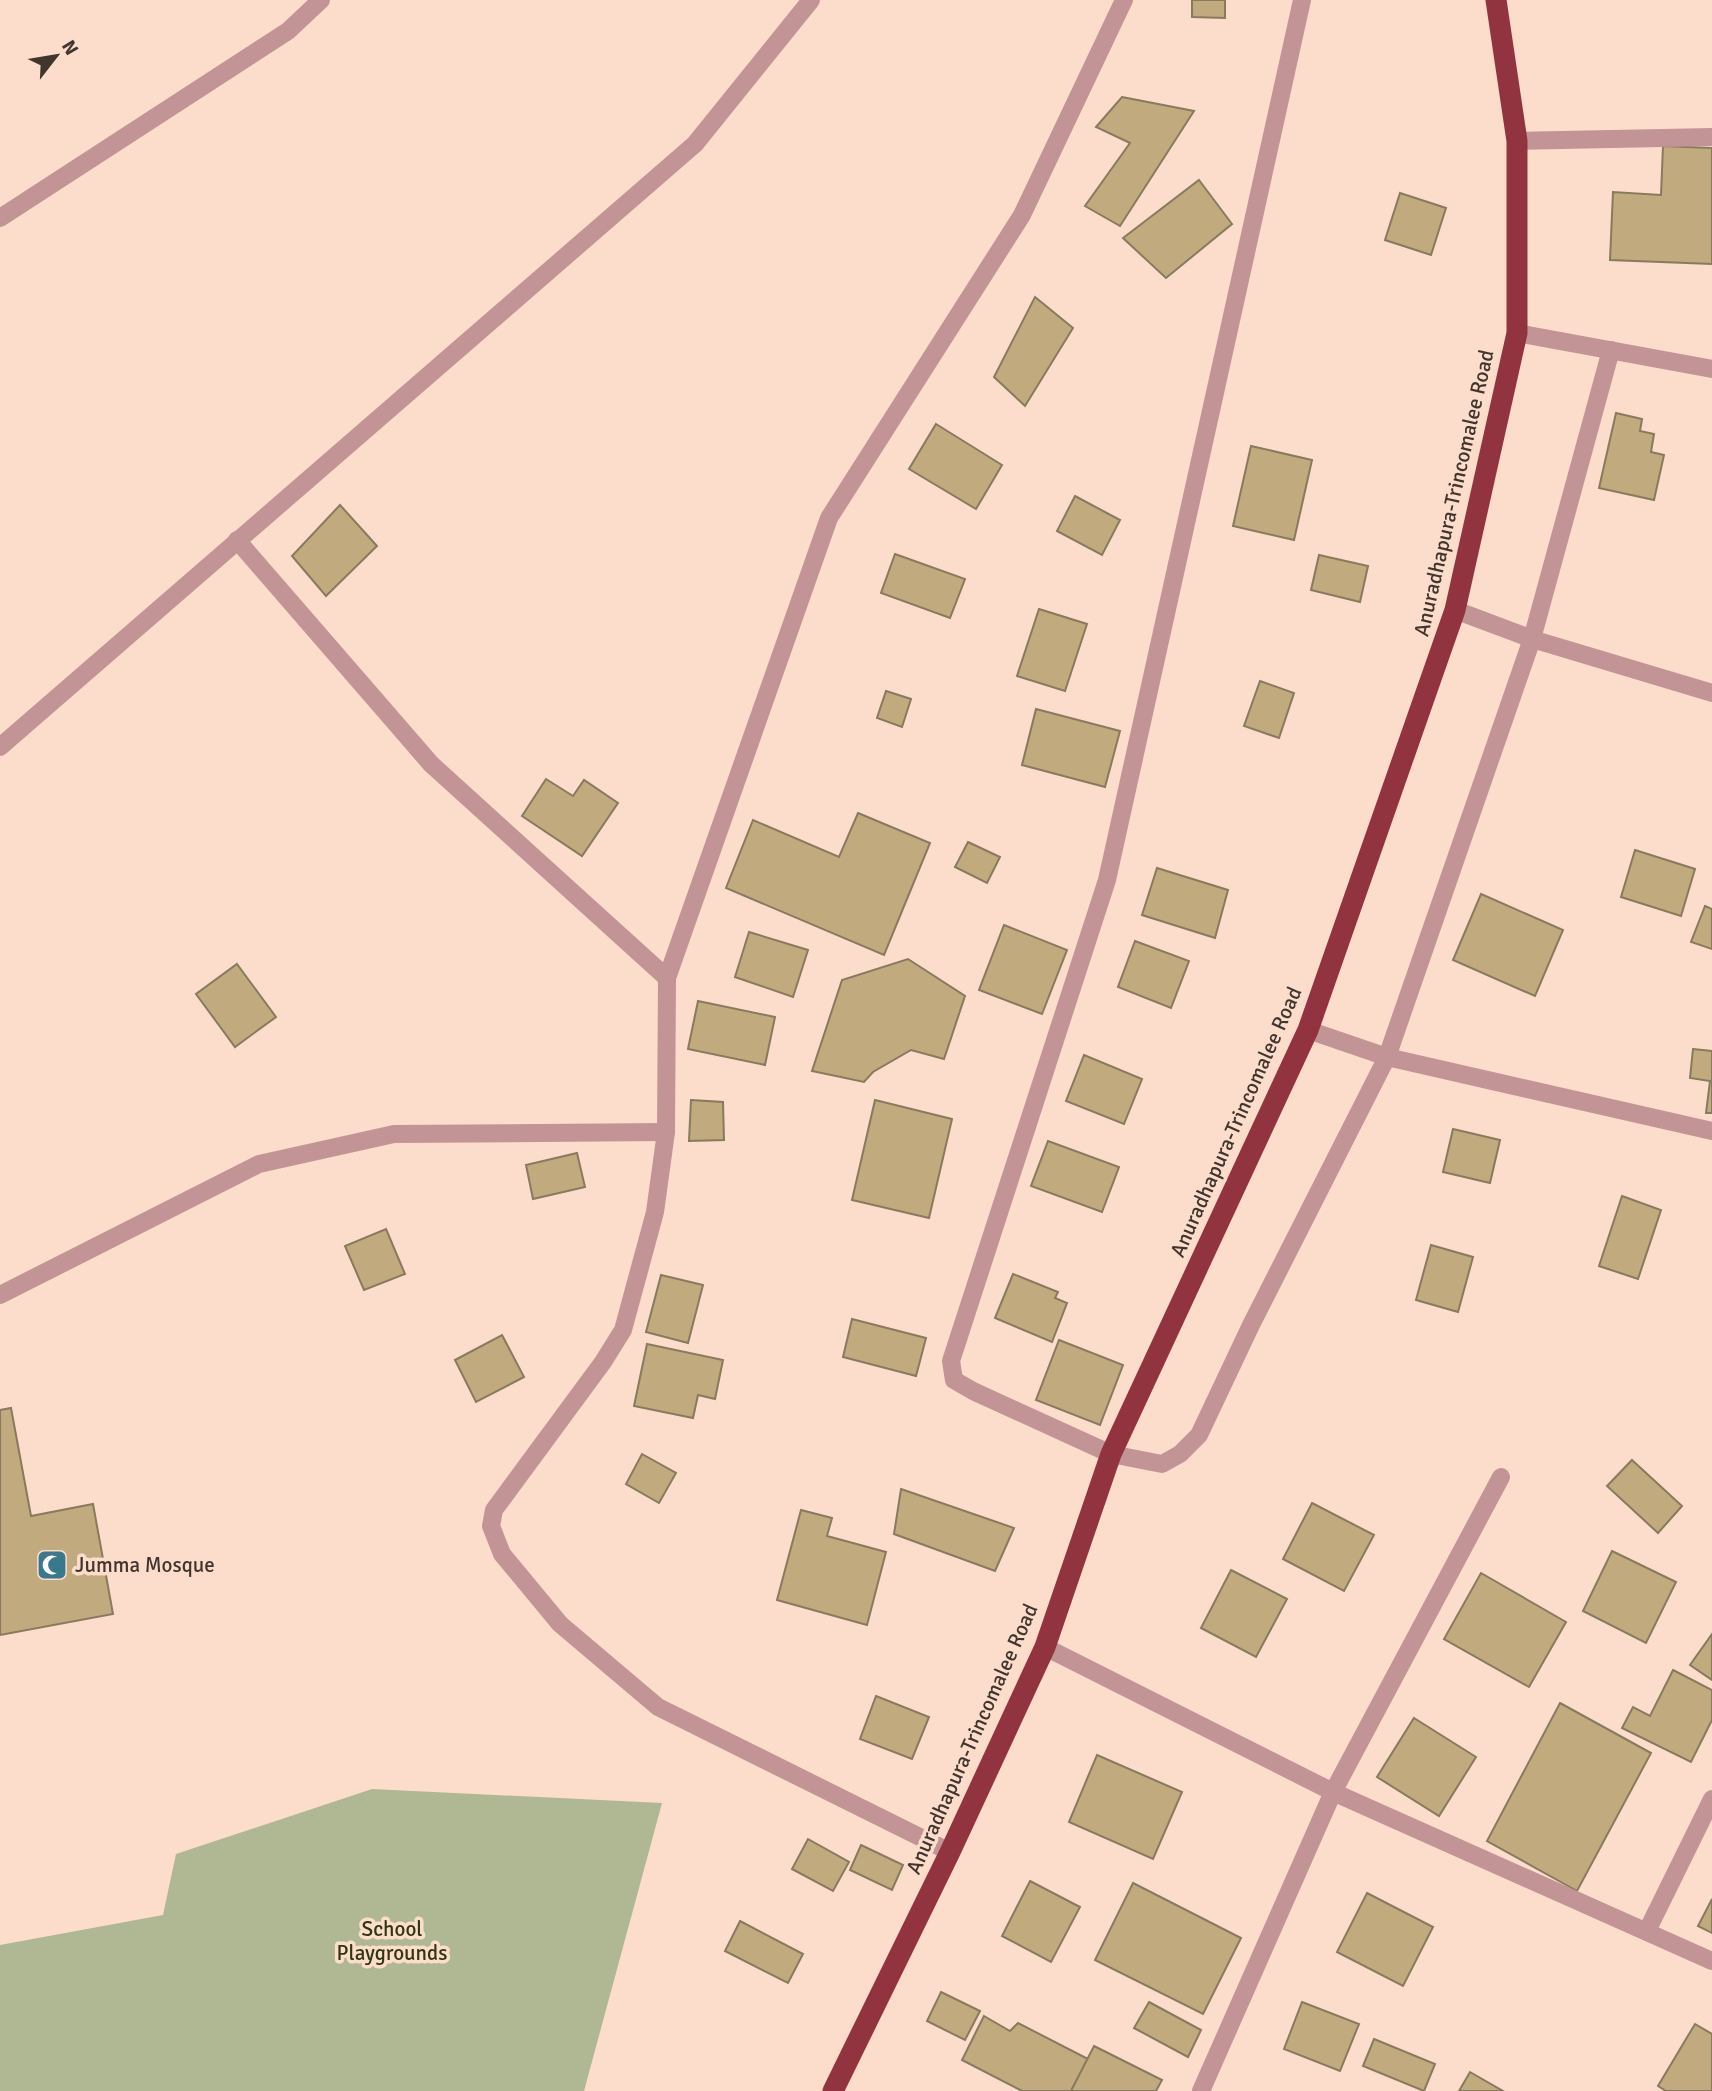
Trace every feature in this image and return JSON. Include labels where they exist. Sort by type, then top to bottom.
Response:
[{"type":"highway","name":"Anuradhapura-Trincomalee Road","points":[[832,2091],[950,1852],[1045,1647],[1111,1454],[1308,1030],[1455,610],[1517,332],[1517,141],[1496,0]]},
{"type":"street","points":[[0,218],[288,31],[321,0]]},
{"type":"street","points":[[0,747],[695,144],[811,0]]},
{"type":"street","points":[[950,1852],[658,1707],[560,1624],[502,1554],[491,1526],[494,1510],[603,1362],[623,1330],[655,1212],[666,1132],[667,978],[829,518],[1023,215],[1124,0]]},
{"type":"street","points":[[1302,0],[1107,880],[951,1361],[954,1380],[972,1391],[1111,1454],[1162,1464],[1180,1454],[1199,1435],[1251,1325],[1387,1057],[1532,639],[1611,349]]},
{"type":"street","points":[[1517,141],[1712,138]]},
{"type":"street","points":[[1517,332],[1712,369]]},
{"type":"street","points":[[237,540],[431,764],[667,978]]},
{"type":"street","points":[[1455,610],[1532,639],[1712,692]]},
{"type":"street","points":[[1308,1030],[1387,1057],[1712,1131]]},
{"type":"street","points":[[0,1295],[260,1164],[394,1134],[666,1132]]},
{"type":"street","points":[[1201,2091],[1333,1792],[1500,1477]]},
{"type":"street","points":[[1045,1647],[1333,1792],[1712,1961]]},
{"type":"street","points":[[1647,1931],[1712,1799]]},
{"type":"green space","name":"School Playgrounds","points":[[372,1789],[662,1803],[584,2091],[0,2091],[0,1945],[163,1915],[176,1854]]},
{"type":"building","points":[[1192,0],[1225,0],[1225,18],[1192,17]]},
{"type":"building","points":[[1122,97],[1194,111],[1120,226],[1085,206],[1130,143],[1096,127]]},
{"type":"building","points":[[1663,146],[1712,148],[1712,264],[1610,260],[1613,192],[1661,195]]},
{"type":"building","points":[[1199,180],[1232,224],[1166,278],[1123,238]]},
{"type":"building","points":[[1400,193],[1446,208],[1431,255],[1385,240]]},
{"type":"building","points":[[1035,297],[1073,328],[1025,406],[994,377]]},
{"type":"building","points":[[1616,413],[1642,419],[1640,431],[1654,434],[1651,452],[1664,455],[1654,500],[1599,488]]},
{"type":"building","points":[[936,424],[1002,465],[976,509],[909,469]]},
{"type":"building","points":[[1251,446],[1312,460],[1294,540],[1233,526]]},
{"type":"building","points":[[1075,496],[1120,520],[1102,555],[1057,531]]},
{"type":"building","points":[[340,505],[377,546],[326,596],[292,556]]},
{"type":"building","points":[[895,554],[965,579],[950,618],[881,593]]},
{"type":"building","points":[[1319,555],[1368,566],[1360,602],[1311,590]]},
{"type":"building","points":[[1039,609],[1087,624],[1065,691],[1017,676]]},
{"type":"building","points":[[1260,681],[1294,693],[1279,738],[1244,726]]},
{"type":"building","points":[[886,691],[911,699],[902,727],[877,718]]},
{"type":"building","points":[[1036,709],[1120,731],[1105,787],[1022,765]]},
{"type":"building","points":[[546,779],[573,796],[584,780],[618,803],[582,856],[522,816]]},
{"type":"building","points":[[858,813],[930,843],[884,955],[726,888],[753,820],[839,857]]},
{"type":"building","points":[[968,842],[1000,857],[987,883],[955,867]]},
{"type":"building","points":[[1635,850],[1695,869],[1681,916],[1621,897]]},
{"type":"building","points":[[1157,868],[1228,890],[1215,938],[1142,915]]},
{"type":"building","points":[[1481,894],[1563,930],[1535,996],[1453,960]]},
{"type":"building","points":[[1705,906],[1712,909],[1712,949],[1691,942]]},
{"type":"building","points":[[1004,925],[1067,950],[1042,1014],[979,990]]},
{"type":"building","points":[[749,932],[808,950],[793,997],[735,977]]},
{"type":"building","points":[[1135,941],[1189,961],[1171,1008],[1118,987]]},
{"type":"building","points":[[908,959],[965,996],[944,1059],[911,1050],[873,1072],[864,1082],[812,1071],[842,980]]},
{"type":"building","points":[[237,964],[276,1017],[235,1047],[196,994]]},
{"type":"building","points":[[698,1001],[775,1017],[765,1065],[688,1049]]},
{"type":"building","points":[[1693,1049],[1712,1051],[1712,1113],[1706,1113],[1710,1081],[1690,1078]]},
{"type":"building","points":[[1084,1055],[1142,1079],[1124,1124],[1066,1101]]},
{"type":"building","points":[[691,1100],[723,1102],[724,1140],[689,1141]]},
{"type":"building","points":[[875,1100],[952,1119],[929,1218],[852,1200]]},
{"type":"building","points":[[1453,1129],[1500,1140],[1490,1183],[1443,1172]]},
{"type":"building","points":[[1048,1141],[1119,1167],[1102,1212],[1031,1186]]},
{"type":"building","points":[[577,1153],[585,1187],[533,1199],[526,1165]]},
{"type":"building","points":[[1622,1196],[1661,1210],[1638,1279],[1599,1266]]},
{"type":"building","points":[[386,1229],[405,1274],[364,1290],[345,1246]]},
{"type":"building","points":[[1431,1245],[1473,1257],[1458,1312],[1416,1300]]},
{"type":"building","points":[[1013,1274],[1058,1292],[1055,1298],[1067,1303],[1052,1342],[995,1318]]},
{"type":"building","points":[[661,1275],[703,1285],[688,1343],[646,1332]]},
{"type":"building","points":[[852,1319],[926,1338],[916,1376],[843,1357]]},
{"type":"building","points":[[502,1335],[524,1377],[476,1402],[455,1360]]},
{"type":"building","points":[[1059,1340],[1123,1365],[1100,1425],[1036,1400]]},
{"type":"building","points":[[647,1344],[723,1360],[715,1399],[698,1395],[693,1418],[634,1406]]},
{"type":"building","name":"Jumma Mosque","points":[[11,1408],[31,1516],[93,1504],[113,1614],[0,1635],[0,1410]]},
{"type":"building","points":[[642,1454],[676,1473],[659,1503],[626,1484]]},
{"type":"building","points":[[1632,1460],[1682,1506],[1658,1533],[1607,1486]]},
{"type":"building","points":[[901,1489],[1014,1528],[995,1571],[894,1534]]},
{"type":"building","points":[[1312,1503],[1374,1535],[1344,1591],[1283,1559]]},
{"type":"building","points":[[801,1510],[832,1518],[827,1536],[886,1552],[867,1625],[777,1600]]},
{"type":"building","points":[[1612,1551],[1676,1582],[1646,1643],[1583,1611]]},
{"type":"building","points":[[1231,1570],[1287,1599],[1256,1657],[1201,1628]]},
{"type":"building","points":[[1481,1573],[1566,1622],[1529,1687],[1444,1639]]},
{"type":"building","points":[[1712,1634],[1712,1680],[1690,1665]]},
{"type":"building","points":[[1673,1670],[1712,1690],[1712,1720],[1691,1762],[1622,1728],[1633,1707],[1650,1716]]},
{"type":"building","points":[[876,1696],[929,1717],[912,1759],[860,1739]]},
{"type":"building","points":[[1560,1703],[1651,1753],[1577,1891],[1487,1841]]},
{"type":"building","points":[[1414,1718],[1476,1757],[1439,1816],[1377,1777]]},
{"type":"building","points":[[1097,1755],[1182,1792],[1153,1859],[1069,1822]]},
{"type":"building","points":[[808,1839],[849,1862],[833,1891],[792,1869]]},
{"type":"building","points":[[861,1845],[903,1865],[892,1890],[850,1870]]},
{"type":"building","points":[[1030,1881],[1080,1907],[1051,1962],[1002,1936]]},
{"type":"building","points":[[1133,1883],[1241,1938],[1203,2014],[1095,1960]]},
{"type":"building","points":[[1367,1893],[1433,1927],[1403,1986],[1337,1952]]},
{"type":"building","points":[[1712,1899],[1712,1933],[1698,1926]]},
{"type":"building","points":[[740,1921],[803,1954],[788,1983],[725,1951]]},
{"type":"building","points":[[941,1992],[980,2011],[965,2040],[927,2021]]},
{"type":"building","points":[[1149,2002],[1201,2030],[1188,2057],[1134,2028]]},
{"type":"building","points":[[1302,2002],[1359,2024],[1340,2071],[1284,2049]]},
{"type":"building","points":[[984,2016],[1010,2031],[1018,2023],[1088,2059],[1071,2091],[1022,2091],[962,2060]]},
{"type":"building","points":[[1695,2024],[1712,2034],[1712,2091],[1666,2091],[1658,2086]]},
{"type":"building","points":[[1374,2039],[1435,2064],[1424,2091],[1363,2066]]},
{"type":"building","points":[[1094,2046],[1162,2080],[1156,2091],[1071,2091]]},
{"type":"building","points":[[1470,2072],[1503,2091],[1459,2091]]},
{"type":"place","name":"Jumma Mosque","points":[[52,1565]]}]
